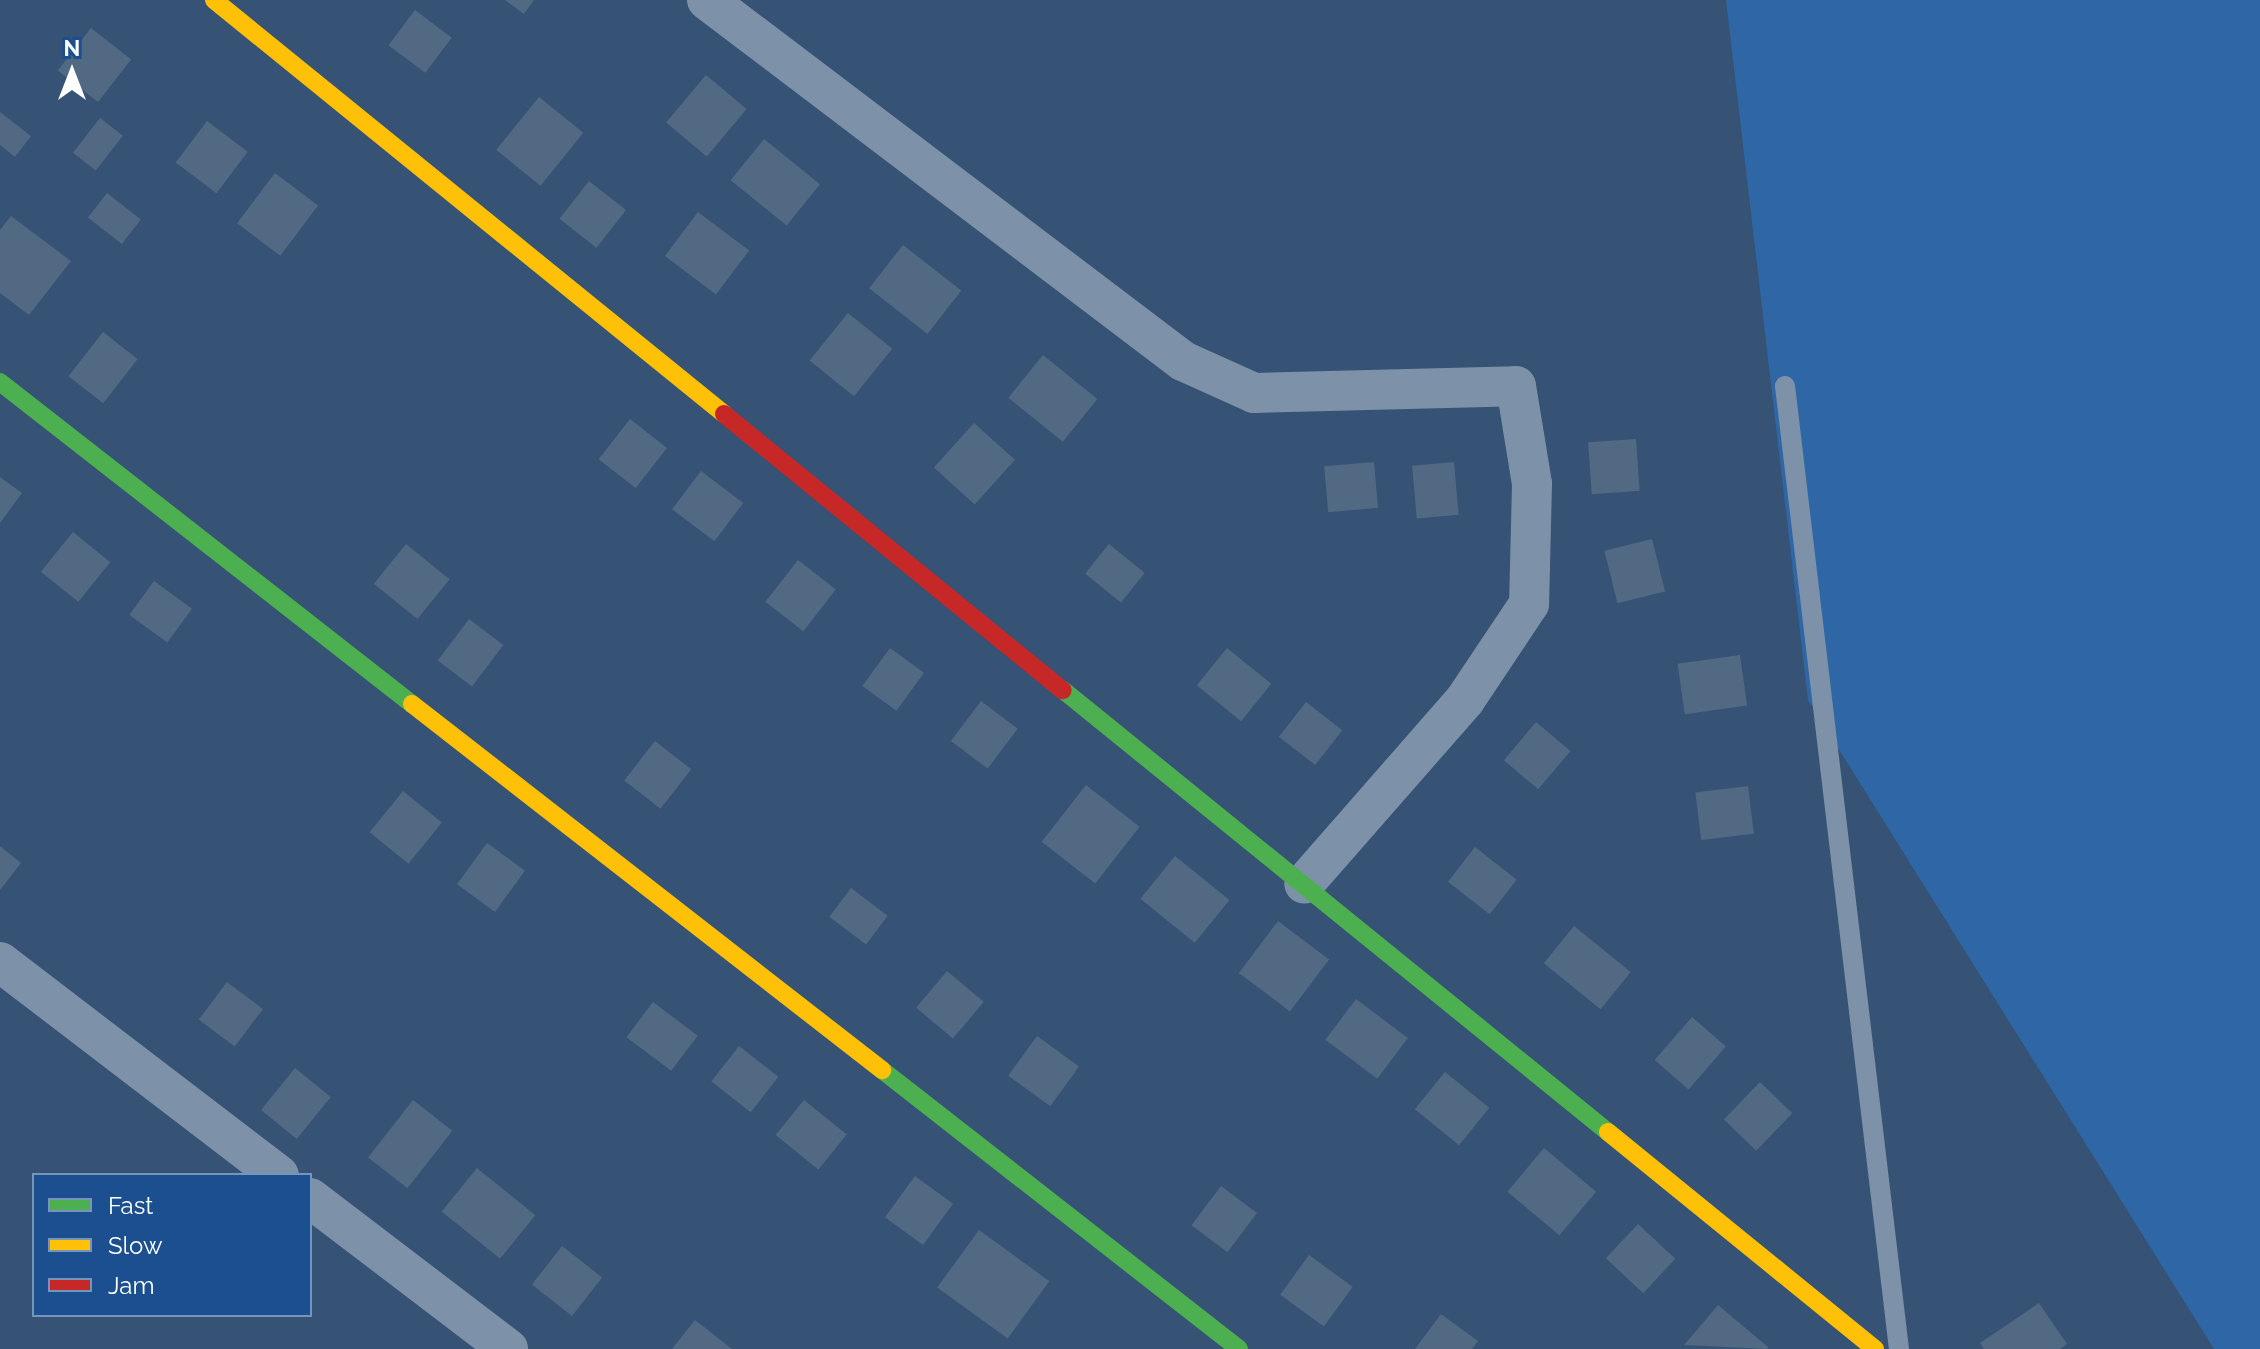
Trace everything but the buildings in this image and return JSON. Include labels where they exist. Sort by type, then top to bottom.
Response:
[{"type":"street","points":[[214,0],[1875,1349]]},
{"type":"street","points":[[707,0],[1183,361],[1254,393],[1516,386],[1532,484],[1529,604],[1465,700],[1304,884]]},
{"type":"street","points":[[0,382],[1239,1349]]},
{"type":"street","points":[[0,962],[276,1173]]},
{"type":"street","points":[[312,1200],[508,1349]]},
{"type":"lane","points":[[1785,386],[1899,1349]]},
{"type":"shaded area","points":[[1726,0],[2260,0],[2260,1349],[2214,1349],[1808,700]]},
{"type":"traffic: fast","points":[[0,382],[412,704]]},
{"type":"traffic: fast","points":[[1063,690],[1608,1132]]},
{"type":"traffic: fast","points":[[882,1070],[1239,1349]]},
{"type":"traffic: slow","points":[[214,0],[724,414]]},
{"type":"traffic: slow","points":[[412,704],[882,1070]]},
{"type":"traffic: slow","points":[[1608,1132],[1875,1349]]},
{"type":"traffic: jam","points":[[724,414],[1063,690]]}]
